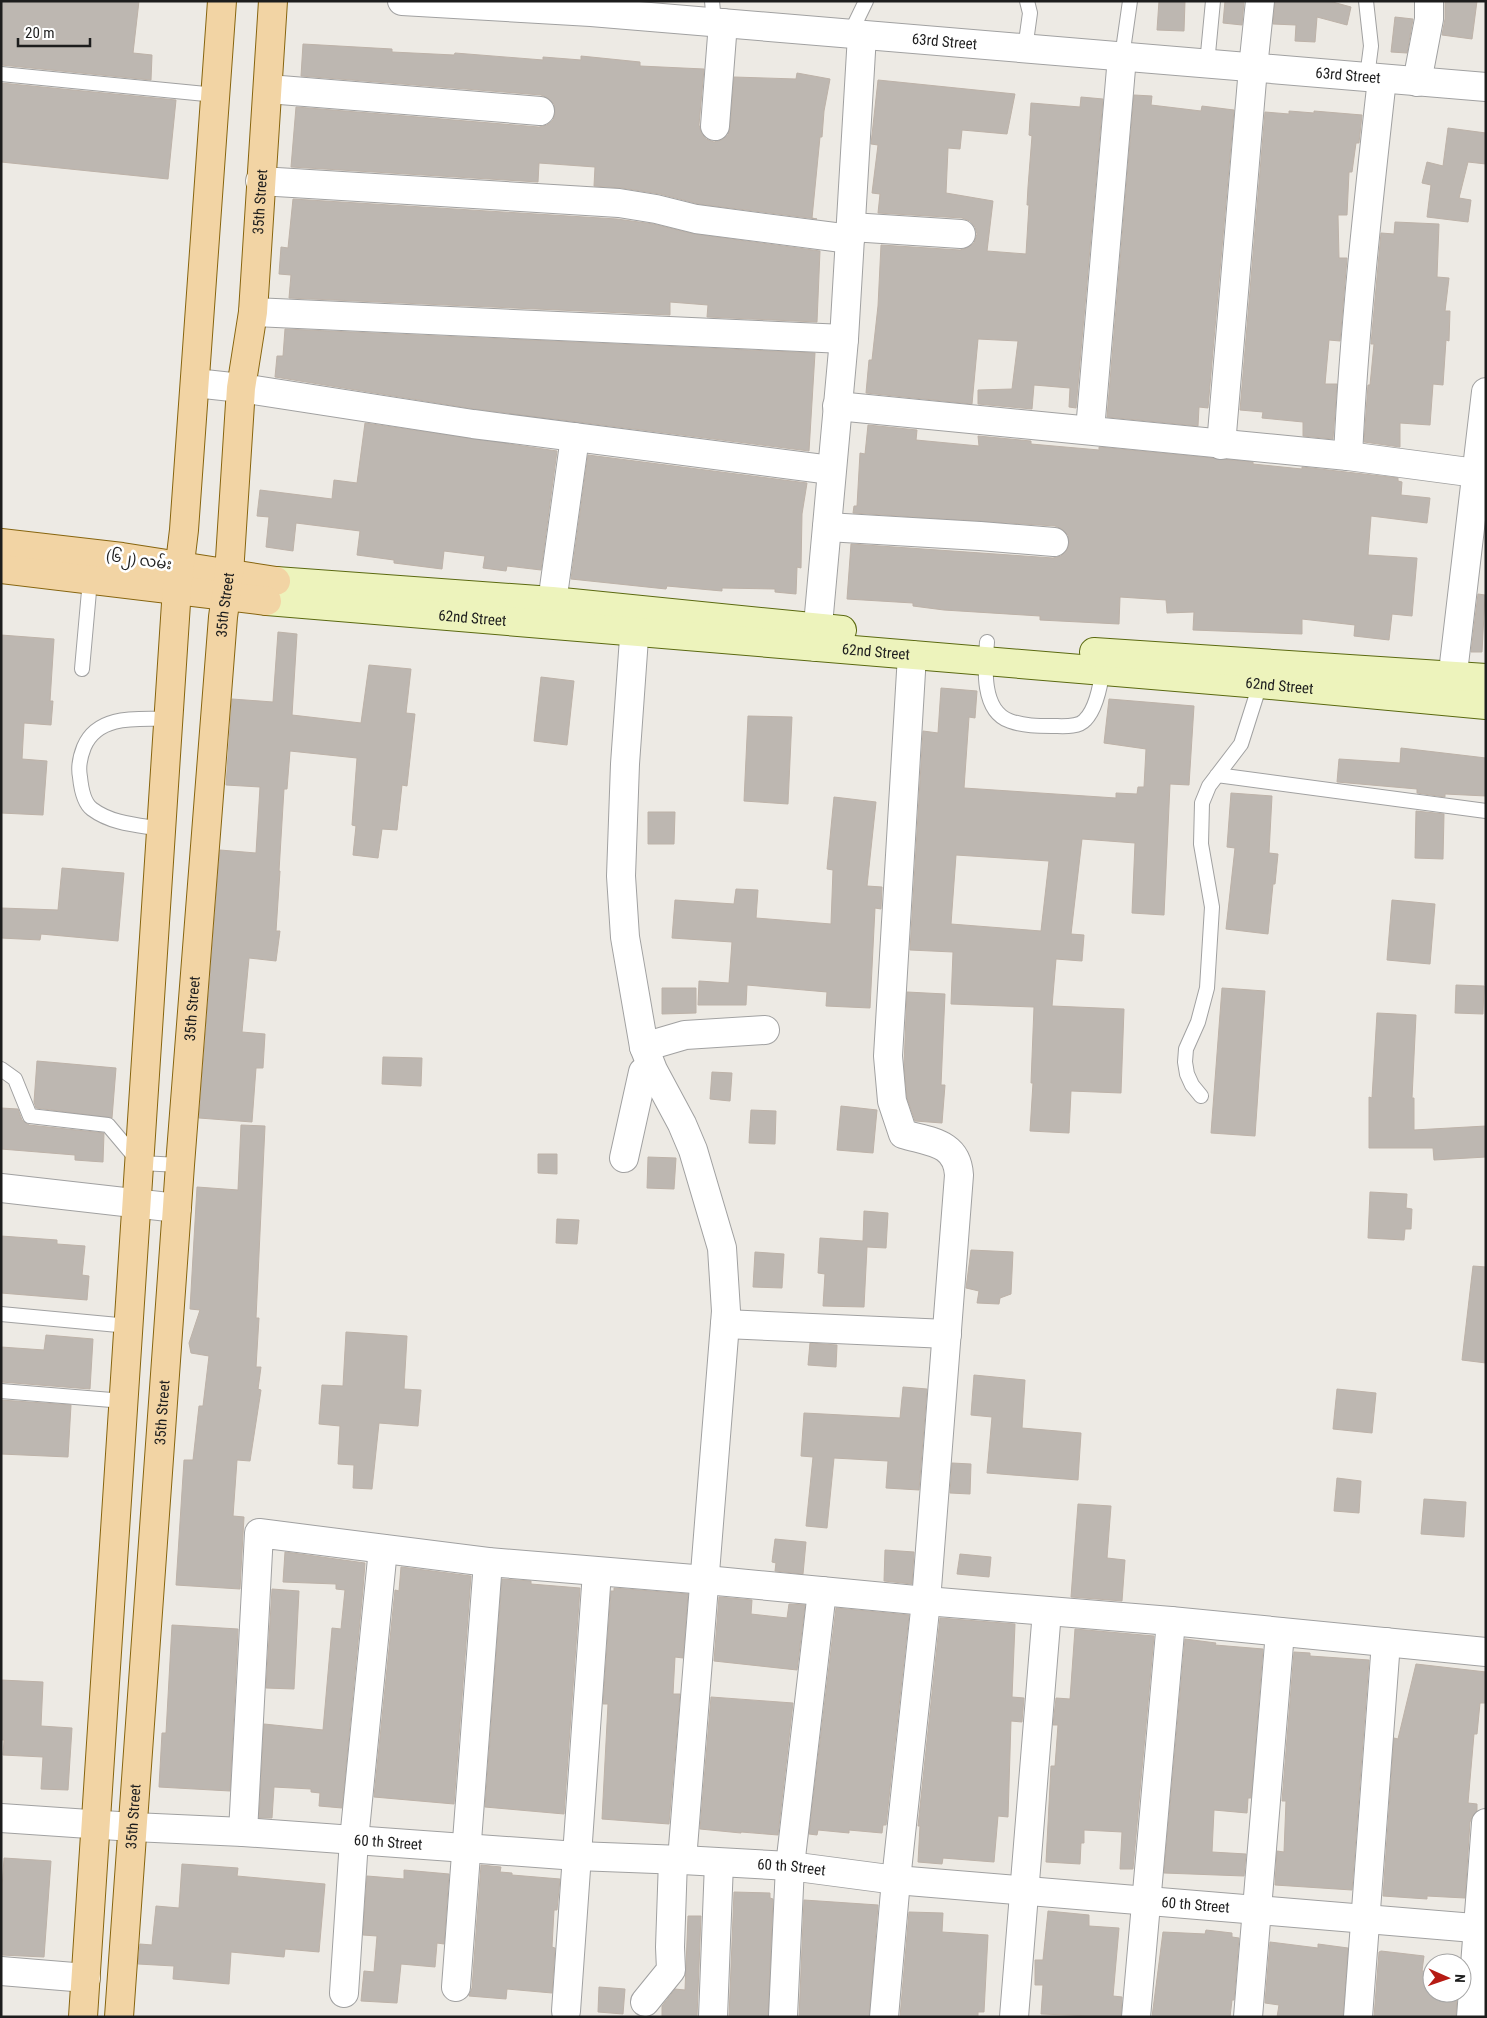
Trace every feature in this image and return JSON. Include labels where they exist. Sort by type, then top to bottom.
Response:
[{"type":"main road","points":[[83,2017],[169,719],[222,1]]},
{"type":"main road","name":"35th Street","points":[[119,2017],[180,1165],[228,585],[241,388],[253,312],[273,1]]},
{"type":"main road","name":"(၆၂) လမ်း","points":[[1,543],[179,577],[272,591]]},
{"type":"main road","name":"(၆၂) လမ်း","points":[[1,568],[90,580],[179,577]]},
{"type":"main road","name":"62nd Street","points":[[272,591],[551,613],[1103,662],[1261,673],[1452,675],[1486,678]]},
{"type":"main road","name":"62nd Street","points":[[817,637],[912,655],[987,651]]},
{"type":"main road","name":"62nd Street","points":[[1261,673],[1449,702],[1486,705]]},
{"type":"street","name":"63rd Street","points":[[402,1],[593,7],[716,16],[856,34],[1486,87]]},
{"type":"street","points":[[1221,445],[1252,68],[1260,1]]},
{"type":"street","points":[[1417,82],[1429,19],[1429,1]]},
{"type":"street","points":[[715,126],[716,16]]},
{"type":"street","points":[[817,637],[844,338],[851,233],[856,34]]},
{"type":"street","points":[[1090,430],[1122,57]]},
{"type":"street","points":[[1348,456],[1374,78]]},
{"type":"street","points":[[268,89],[540,111]]},
{"type":"street","points":[[260,181],[619,203],[656,209],[696,219],[851,233],[961,234]]},
{"type":"street","points":[[253,312],[844,338]]},
{"type":"street","points":[[195,383],[241,388],[472,424],[832,470]]},
{"type":"street","points":[[1449,702],[1480,463],[1486,392]]},
{"type":"street","points":[[837,406],[1090,430],[1221,445],[1348,456],[1480,463]]},
{"type":"street","points":[[551,613],[575,438]]},
{"type":"street","points":[[827,527],[1054,542]]},
{"type":"street","points":[[624,1158],[644,1059],[625,937],[621,876],[625,764],[635,621]]},
{"type":"street","points":[[884,2017],[896,1880],[926,1601],[959,1175],[958,1163],[952,1153],[943,1146],[903,1134],[892,1101],[888,1056],[912,655]]},
{"type":"street","points":[[644,1059],[685,1035],[765,1030]]},
{"type":"street","points":[[644,1059],[653,1070],[682,1124],[693,1150],[722,1248],[725,1324],[706,1580],[670,1947],[671,1970],[645,2002]]},
{"type":"street","points":[[1,1188],[177,1208]]},
{"type":"street","points":[[725,1324],[947,1334]]},
{"type":"street","points":[[243,1832],[259,1533],[488,1562],[1171,1621],[1486,1652]]},
{"type":"street","points":[[344,1993],[354,1840],[383,1549]]},
{"type":"street","points":[[456,1987],[488,1562]]},
{"type":"street","points":[[566,2011],[597,1572]]},
{"type":"street","points":[[783,2016],[790,1866],[822,1592]]},
{"type":"street","points":[[1014,2017],[1047,1610]]},
{"type":"street","points":[[1136,2017],[1171,1621]]},
{"type":"street","points":[[1248,2017],[1280,1632]]},
{"type":"street","points":[[1358,2017],[1386,1642]]},
{"type":"street","name":"60 th Street","points":[[1,1818],[243,1832],[577,1856],[790,1866],[896,1880],[1482,1929]]},
{"type":"street","points":[[1471,2017],[1482,1929],[1486,1823]]},
{"type":"street","points":[[713,2017],[719,1863]]},
{"type":"street","points":[[1,1971],[86,1978]]},
{"type":"lane","points":[[856,34],[866,1]]},
{"type":"lane","points":[[1025,48],[1030,13],[1027,1]]},
{"type":"lane","points":[[1122,57],[1130,1]]},
{"type":"lane","points":[[1207,64],[1213,1]]},
{"type":"lane","points":[[1366,1],[1374,78]]},
{"type":"lane","points":[[1,74],[216,95]]},
{"type":"lane","points":[[82,669],[90,580]]},
{"type":"lane","points":[[987,651],[988,693],[995,708],[1008,720],[1029,725],[1068,726],[1084,721],[1094,707],[1103,662]]},
{"type":"lane","points":[[1201,1096],[1186,1074],[1185,1062],[1186,1049],[1198,1022],[1207,988],[1212,907],[1201,844],[1202,803],[1209,786],[1241,744],[1261,673]]},
{"type":"lane","points":[[162,828],[123,823],[105,817],[90,808],[83,792],[79,774],[80,758],[88,738],[102,726],[128,719],[169,719]]},
{"type":"lane","points":[[1217,775],[1486,811]]},
{"type":"lane","points":[[1,1070],[15,1079],[30,1116],[108,1125],[140,1163],[180,1165]]},
{"type":"lane","points":[[1,1314],[129,1326]]},
{"type":"lane","points":[[1,1391],[124,1401]]},
{"type":"building","points":[[1,1],[139,1],[133,53],[152,55],[151,80],[1,65]]},
{"type":"building","points":[[1159,1],[1185,1],[1184,31],[1157,30]]},
{"type":"building","points":[[1225,1],[1244,1],[1242,25],[1223,23]]},
{"type":"building","points":[[1275,1],[1329,1],[1351,7],[1347,25],[1317,17],[1315,42],[1295,41],[1296,25],[1273,24]]},
{"type":"building","points":[[1445,1],[1477,1],[1472,39],[1442,35],[1445,19]]},
{"type":"building","points":[[1395,17],[1413,19],[1407,53],[1391,52]]},
{"type":"building","points":[[303,44],[392,49],[392,52],[454,55],[455,53],[543,60],[543,57],[581,60],[581,56],[640,62],[640,66],[704,69],[699,125],[706,139],[714,142],[728,135],[734,77],[796,79],[797,73],[830,79],[824,111],[822,137],[820,137],[812,218],[817,219],[699,204],[660,194],[594,186],[595,167],[539,163],[538,182],[291,167],[296,107],[539,127],[547,125],[553,120],[555,113],[554,104],[548,98],[541,95],[301,76]]},
{"type":"building","points":[[878,80],[1015,94],[1007,134],[962,130],[960,149],[948,148],[946,193],[993,201],[987,251],[1026,254],[1032,136],[1029,135],[1031,103],[1080,107],[1081,97],[1103,99],[1076,408],[1069,407],[1070,388],[1034,385],[1032,409],[978,404],[978,390],[1012,389],[1018,341],[978,339],[972,404],[866,393],[869,360],[872,360],[878,306],[881,245],[960,250],[974,243],[977,234],[975,227],[970,221],[962,218],[878,213],[880,194],[872,193],[878,145],[871,144]]},
{"type":"building","points":[[1,83],[176,100],[168,179],[1,162]]},
{"type":"building","points":[[1134,95],[1152,96],[1151,105],[1201,111],[1202,106],[1234,110],[1208,408],[1199,407],[1198,426],[1107,417]]},
{"type":"building","points":[[1289,111],[1362,115],[1359,143],[1356,143],[1352,172],[1349,172],[1347,215],[1338,215],[1339,258],[1347,258],[1340,341],[1329,340],[1325,384],[1337,384],[1333,439],[1303,436],[1303,422],[1262,418],[1263,412],[1240,410],[1265,112],[1289,114]]},
{"type":"building","points":[[1448,128],[1486,133],[1486,164],[1468,162],[1459,198],[1471,200],[1468,222],[1427,217],[1431,185],[1422,183],[1427,162],[1443,166]]},
{"type":"building","points":[[293,199],[617,219],[653,224],[694,234],[820,251],[817,322],[707,317],[708,305],[670,302],[670,315],[289,298],[291,275],[279,274],[281,247],[288,248]]},
{"type":"building","points":[[1395,222],[1439,224],[1437,277],[1449,278],[1445,311],[1450,311],[1449,341],[1446,340],[1443,385],[1433,384],[1430,425],[1400,423],[1400,447],[1364,442],[1368,385],[1370,385],[1374,344],[1371,344],[1381,233],[1394,234]]},
{"type":"building","points":[[285,329],[815,353],[809,451],[475,409],[275,377],[277,356],[283,356]]},
{"type":"building","points":[[365,423],[557,451],[541,570],[507,566],[506,571],[483,568],[485,556],[444,551],[442,569],[394,563],[394,560],[357,555],[360,531],[296,523],[293,551],[266,547],[269,517],[257,516],[260,490],[332,499],[334,480],[357,483]]},
{"type":"building","points":[[868,425],[917,430],[916,440],[979,446],[978,436],[1031,441],[1031,444],[1099,450],[1099,447],[1398,478],[1398,481],[1402,482],[1401,495],[1430,498],[1427,523],[1371,516],[1368,555],[1417,558],[1412,616],[1392,614],[1389,640],[1354,636],[1355,625],[1302,619],[1302,634],[1193,630],[1194,612],[1167,613],[1166,600],[1120,597],[1119,624],[1040,620],[1040,616],[944,610],[913,606],[913,603],[847,599],[851,544],[1053,558],[1061,556],[1067,550],[1069,544],[1068,535],[1062,529],[1055,526],[853,513],[854,506],[857,506],[860,453],[865,454]]},
{"type":"building","points":[[588,455],[807,483],[802,514],[801,568],[797,567],[796,594],[775,592],[775,589],[722,588],[722,591],[667,586],[666,589],[571,579]]},
{"type":"building","points":[[1478,594],[1485,595],[1482,652],[1471,652]]},
{"type":"building","points":[[278,632],[297,634],[292,715],[361,723],[369,665],[411,669],[406,713],[415,714],[407,786],[402,785],[397,830],[382,829],[378,858],[353,855],[356,826],[352,825],[357,758],[290,751],[287,789],[284,789],[276,931],[280,931],[276,961],[249,958],[242,1032],[265,1034],[263,1068],[256,1068],[252,1122],[199,1118],[220,850],[256,853],[260,787],[226,785],[232,699],[273,702]]},
{"type":"building","points":[[1,635],[54,639],[50,701],[53,701],[51,725],[24,723],[22,759],[47,761],[43,815],[1,813]]},
{"type":"building","points":[[541,677],[574,681],[567,745],[534,741]]},
{"type":"building","points":[[941,688],[977,691],[975,718],[969,717],[964,788],[1116,798],[1116,793],[1137,794],[1138,787],[1144,787],[1146,749],[1104,743],[1109,699],[1194,706],[1189,785],[1170,784],[1164,915],[1132,913],[1135,843],[1082,839],[1071,934],[1084,935],[1082,961],[1056,959],[1052,1006],[1124,1009],[1121,1093],[1071,1091],[1069,1133],[1030,1131],[1034,1007],[951,1004],[953,952],[910,950],[923,731],[938,733]],"holes":[[[956,855],[1049,861],[1041,931],[951,924]]]},
{"type":"building","points":[[748,716],[792,717],[788,804],[744,801]]},
{"type":"building","points":[[1401,748],[1486,758],[1486,796],[1445,794],[1445,797],[1417,793],[1417,789],[1337,782],[1339,759],[1400,763]]},
{"type":"building","points":[[1231,793],[1272,796],[1269,853],[1278,854],[1268,934],[1226,929],[1235,848],[1227,847]]},
{"type":"building","points":[[834,797],[876,802],[867,886],[882,887],[881,909],[875,908],[870,1008],[826,1006],[827,992],[747,985],[746,1005],[698,1005],[699,981],[729,983],[732,942],[672,938],[675,900],[734,904],[736,889],[758,890],[756,918],[831,924],[833,870],[827,869]]},
{"type":"building","points":[[1416,811],[1444,814],[1443,859],[1415,858]]},
{"type":"building","points":[[648,812],[675,812],[674,844],[648,844]]},
{"type":"building","points":[[62,868],[124,873],[118,941],[41,934],[40,940],[1,938],[1,908],[58,910]]},
{"type":"building","points":[[1392,900],[1435,904],[1430,964],[1387,960]]},
{"type":"building","points":[[1456,985],[1484,986],[1483,1014],[1455,1013]]},
{"type":"building","points":[[662,988],[696,988],[696,1013],[662,1014]]},
{"type":"building","points":[[1222,988],[1265,991],[1255,1136],[1211,1133]]},
{"type":"building","points":[[907,992],[945,994],[941,1085],[945,1085],[942,1123],[915,1121],[907,1098],[904,1065]]},
{"type":"building","points":[[1377,1013],[1416,1015],[1412,1098],[1414,1098],[1414,1130],[1486,1126],[1486,1157],[1434,1160],[1433,1148],[1369,1148],[1369,1097],[1372,1098]]},
{"type":"building","points":[[383,1057],[422,1058],[421,1086],[382,1084]]},
{"type":"building","points":[[37,1061],[116,1068],[112,1118],[36,1108],[34,1102]]},
{"type":"building","points":[[712,1072],[732,1073],[730,1101],[710,1099]]},
{"type":"building","points":[[841,1106],[877,1110],[873,1153],[837,1150]]},
{"type":"building","points":[[1,1108],[18,1109],[22,1120],[29,1125],[104,1133],[103,1162],[75,1160],[75,1155],[1,1149]]},
{"type":"building","points":[[751,1110],[776,1111],[775,1144],[749,1143]]},
{"type":"building","points":[[241,1125],[265,1126],[256,1318],[259,1318],[256,1367],[261,1367],[258,1389],[261,1390],[250,1461],[237,1460],[233,1516],[244,1517],[240,1589],[176,1585],[184,1460],[193,1460],[199,1406],[203,1406],[209,1356],[191,1353],[189,1343],[200,1310],[190,1309],[197,1187],[238,1190]]},
{"type":"building","points":[[538,1154],[557,1154],[557,1174],[538,1173]]},
{"type":"building","points":[[648,1157],[676,1158],[674,1189],[647,1188]]},
{"type":"building","points":[[1370,1192],[1407,1194],[1406,1208],[1412,1209],[1411,1229],[1405,1229],[1404,1240],[1368,1238]]},
{"type":"building","points":[[864,1211],[888,1213],[886,1248],[867,1247],[864,1307],[823,1306],[825,1274],[818,1273],[820,1238],[863,1241]]},
{"type":"building","points":[[557,1219],[579,1220],[577,1244],[556,1243]]},
{"type":"building","points":[[1,1236],[57,1240],[57,1244],[85,1246],[82,1275],[89,1276],[87,1300],[1,1293]]},
{"type":"building","points":[[971,1250],[1013,1252],[1011,1294],[1000,1298],[999,1304],[977,1303],[979,1291],[966,1288]]},
{"type":"building","points":[[755,1252],[784,1254],[782,1288],[753,1287]]},
{"type":"building","points":[[1473,1266],[1486,1267],[1486,1363],[1462,1360]]},
{"type":"building","points":[[346,1332],[407,1336],[404,1389],[421,1390],[418,1426],[379,1423],[372,1489],[353,1488],[354,1465],[338,1464],[340,1426],[319,1424],[322,1385],[343,1386]]},
{"type":"building","points":[[46,1335],[93,1339],[90,1389],[1,1382],[1,1347],[44,1350]]},
{"type":"building","points":[[810,1343],[837,1345],[836,1367],[808,1365]]},
{"type":"building","points":[[974,1375],[1025,1380],[1022,1428],[1081,1433],[1078,1480],[987,1473],[992,1417],[971,1415]]},
{"type":"building","points":[[903,1387],[927,1389],[919,1490],[886,1488],[888,1461],[834,1458],[827,1528],[806,1526],[813,1457],[801,1456],[804,1413],[900,1418]]},
{"type":"building","points":[[1337,1389],[1376,1393],[1372,1433],[1333,1429]]},
{"type":"building","points":[[1,1400],[71,1405],[68,1457],[1,1454]]},
{"type":"building","points":[[952,1463],[971,1464],[970,1494],[950,1493]]},
{"type":"building","points":[[1337,1478],[1361,1481],[1359,1513],[1334,1511]]},
{"type":"building","points":[[1424,1499],[1466,1502],[1464,1537],[1421,1534]]},
{"type":"building","points":[[1078,1504],[1111,1506],[1107,1558],[1125,1560],[1122,1601],[1071,1597]]},
{"type":"building","points":[[775,1539],[806,1542],[803,1574],[775,1571],[776,1563],[772,1562]]},
{"type":"building","points":[[885,1550],[914,1552],[912,1584],[884,1581]]},
{"type":"building","points":[[285,1552],[365,1563],[342,1808],[319,1806],[320,1793],[311,1792],[311,1789],[274,1787],[272,1818],[259,1818],[264,1724],[323,1730],[332,1628],[341,1629],[345,1590],[336,1589],[336,1584],[283,1582]]},
{"type":"building","points":[[960,1554],[991,1557],[989,1577],[957,1574]]},
{"type":"building","points":[[401,1567],[471,1576],[454,1804],[374,1797],[395,1590],[399,1591]]},
{"type":"building","points":[[502,1579],[531,1581],[531,1584],[580,1588],[564,1814],[485,1807]]},
{"type":"building","points":[[614,1588],[688,1594],[683,1658],[675,1657],[673,1694],[680,1694],[669,1824],[602,1819],[608,1704],[603,1704],[611,1591],[614,1591]]},
{"type":"building","points":[[272,1589],[299,1591],[294,1689],[266,1688]]},
{"type":"building","points":[[719,1597],[752,1600],[751,1614],[787,1618],[789,1604],[805,1605],[797,1670],[714,1661]]},
{"type":"building","points":[[836,1608],[909,1615],[886,1825],[883,1825],[882,1833],[849,1830],[849,1833],[818,1830],[817,1835],[809,1834]]},
{"type":"building","points":[[940,1618],[1015,1624],[1012,1697],[1024,1698],[1022,1722],[1011,1721],[1008,1817],[998,1816],[994,1862],[943,1858],[942,1864],[918,1862],[920,1826],[918,1826]]},
{"type":"building","points":[[172,1625],[238,1629],[230,1791],[159,1787],[162,1733],[166,1733]]},
{"type":"building","points":[[1075,1629],[1154,1636],[1133,1869],[1120,1869],[1122,1832],[1084,1830],[1084,1843],[1081,1843],[1080,1864],[1046,1862],[1051,1766],[1055,1766],[1058,1725],[1053,1725],[1056,1698],[1070,1699]]},
{"type":"building","points":[[1185,1639],[1216,1643],[1215,1645],[1263,1649],[1251,1798],[1248,1798],[1247,1813],[1214,1810],[1212,1852],[1246,1854],[1244,1876],[1164,1873]]},
{"type":"building","points":[[1294,1652],[1310,1653],[1310,1656],[1369,1660],[1352,1890],[1275,1885],[1277,1851],[1284,1852],[1286,1801],[1282,1801]]},
{"type":"building","points":[[1416,1664],[1486,1672],[1486,1703],[1480,1703],[1477,1734],[1474,1734],[1468,1803],[1477,1804],[1477,1811],[1470,1822],[1465,1898],[1427,1896],[1427,1899],[1383,1896],[1394,1738],[1398,1739]]},
{"type":"building","points":[[1,1680],[43,1682],[41,1726],[72,1728],[68,1790],[41,1789],[43,1757],[3,1755],[4,1740],[1,1740]]},
{"type":"building","points":[[711,1697],[793,1703],[778,1835],[700,1829]]},
{"type":"building","points":[[4,1858],[51,1861],[44,1957],[1,1955],[1,1904]]},
{"type":"building","points":[[182,1864],[238,1868],[237,1876],[325,1884],[319,1952],[285,1949],[284,1957],[231,1952],[229,1984],[173,1979],[174,1966],[138,1964],[140,1944],[152,1945],[156,1906],[179,1908]]},
{"type":"building","points":[[481,1865],[501,1867],[500,1872],[512,1873],[512,1875],[560,1879],[557,1910],[554,1910],[552,1947],[555,1948],[552,1993],[507,1989],[506,1999],[469,1996],[472,1988]]},
{"type":"building","points":[[404,1870],[449,1874],[444,1944],[437,1943],[435,1967],[401,1964],[397,2003],[361,2001],[364,1971],[374,1972],[377,1936],[363,1935],[367,1876],[404,1879]]},
{"type":"building","points":[[734,1892],[770,1893],[770,1898],[773,1899],[768,2017],[729,2017]]},
{"type":"building","points":[[804,1900],[878,1905],[869,2017],[799,2017]]},
{"type":"building","points":[[1048,1911],[1089,1915],[1089,1926],[1119,1928],[1113,1996],[1122,1997],[1121,2017],[1041,2014],[1043,1985],[1035,1985],[1035,1960],[1043,1960]]},
{"type":"building","points":[[909,1912],[943,1913],[942,1932],[988,1935],[984,2012],[978,2012],[978,2017],[900,2017]]},
{"type":"building","points":[[688,1916],[701,1916],[697,2017],[662,2017],[662,2006],[675,1989],[685,1990]]},
{"type":"building","points":[[1206,1930],[1232,1933],[1232,1937],[1239,1938],[1234,2000],[1232,2000],[1230,2017],[1152,2017],[1163,1932],[1205,1934]]},
{"type":"building","points":[[1270,1942],[1318,1948],[1318,1944],[1348,1948],[1343,2017],[1277,2017],[1279,2005],[1265,2003]]},
{"type":"building","points":[[1379,1952],[1422,1956],[1422,2003],[1457,2003],[1456,2017],[1374,2017]]},
{"type":"building","points":[[599,1987],[625,1989],[623,2014],[598,2012]]}]
